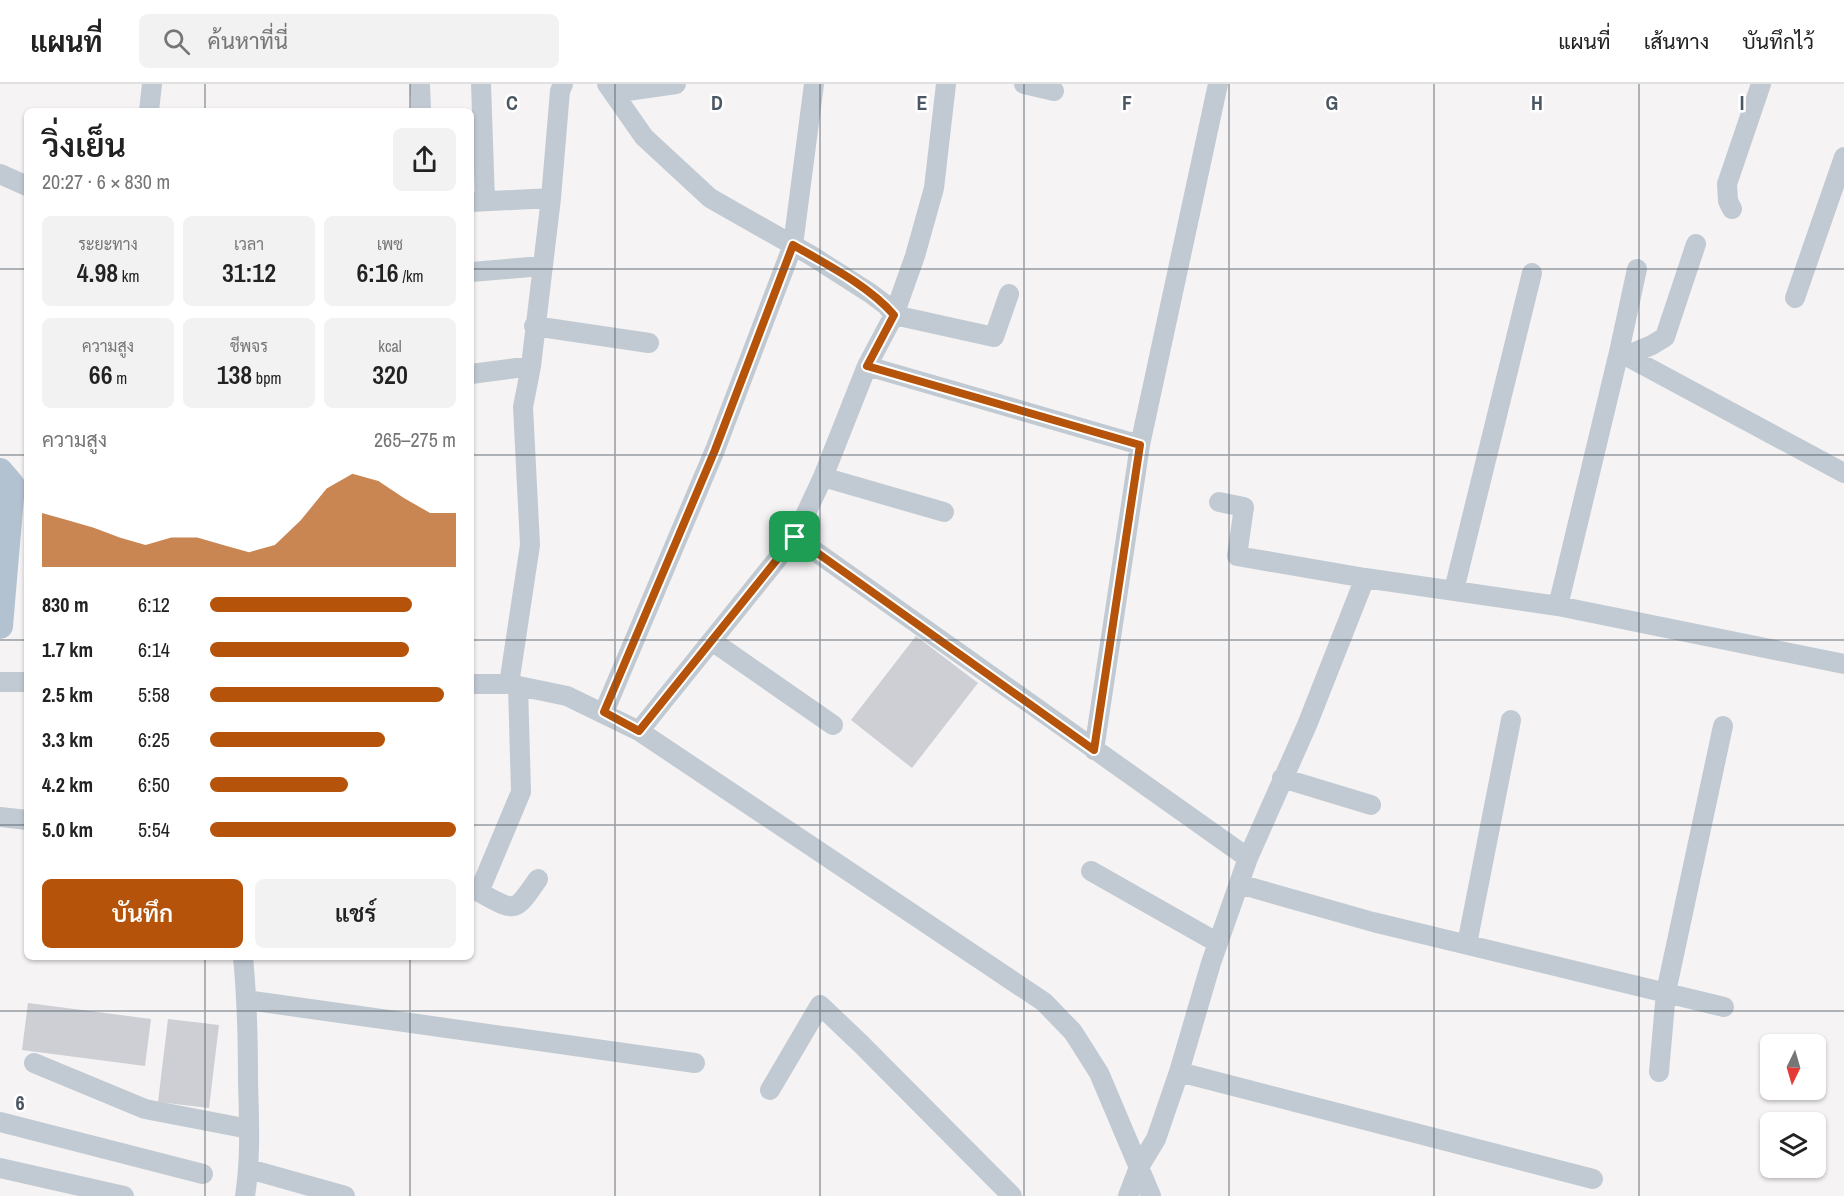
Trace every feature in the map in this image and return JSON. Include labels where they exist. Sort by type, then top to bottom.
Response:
[{"type":"main road","points":[[0,626],[3,560],[13,479]]},
{"type":"street","points":[[149,108],[152,84],[160,84]]},
{"type":"street","points":[[420,84],[421,108]]},
{"type":"street","points":[[481,84],[478,201],[551,198]]},
{"type":"street","points":[[538,879],[520,905],[515,907],[506,907],[479,892],[521,792],[514,685],[530,545],[523,407],[531,366],[563,84]]},
{"type":"street","points":[[610,89],[676,84]]},
{"type":"street","points":[[604,712],[715,450],[793,245],[814,84]]},
{"type":"street","points":[[639,731],[795,537],[823,477],[867,366],[894,315],[915,256],[934,188],[946,84]]},
{"type":"street","points":[[1024,84],[1054,91]]},
{"type":"street","points":[[1094,750],[1140,445],[1218,84]]},
{"type":"street","points":[[1732,209],[1728,201],[1727,184],[1761,84]]},
{"type":"street","points":[[610,89],[644,137],[710,198],[793,245],[870,293],[886,305],[894,315],[994,337],[1009,294]]},
{"type":"street","points":[[1795,298],[1844,157]]},
{"type":"street","points":[[0,174],[24,185]]},
{"type":"street","points":[[1623,354],[1652,345],[1665,337],[1696,244]]},
{"type":"street","points":[[474,272],[542,266]]},
{"type":"street","points":[[1558,606],[1623,354],[1637,268]]},
{"type":"street","points":[[1454,590],[1532,273]]},
{"type":"street","points":[[534,326],[649,343]]},
{"type":"street","points":[[1623,354],[1844,473]]},
{"type":"street","points":[[474,374],[531,366]]},
{"type":"street","points":[[867,366],[1140,445]]},
{"type":"street","points":[[823,477],[944,512]]},
{"type":"street","points":[[1219,502],[1244,507],[1237,556],[1365,579],[1558,606],[1844,664]]},
{"type":"street","points":[[795,537],[1248,858]]},
{"type":"street","points":[[1128,1196],[1139,1167],[1156,1139],[1218,943],[1248,858],[1307,725],[1365,579]]},
{"type":"street","points":[[712,641],[833,725]]},
{"type":"street","points":[[0,682],[24,682]]},
{"type":"street","points":[[474,684],[514,685],[567,696],[639,731],[1044,1002],[1074,1032],[1099,1073],[1152,1196]]},
{"type":"street","points":[[1467,944],[1511,720]]},
{"type":"street","points":[[1659,1072],[1666,992],[1723,726]]},
{"type":"street","points":[[1282,778],[1371,805]]},
{"type":"street","points":[[0,817],[24,820]]},
{"type":"street","points":[[1091,871],[1218,943]]},
{"type":"street","points":[[1239,884],[1373,922],[1724,1007]]},
{"type":"street","points":[[243,960],[247,1000],[249,1129],[249,1169],[244,1196]]},
{"type":"street","points":[[247,1000],[695,1063]]},
{"type":"street","points":[[770,1090],[820,1005],[1012,1196]]},
{"type":"street","points":[[34,1063],[145,1109],[249,1129]]},
{"type":"street","points":[[1179,1072],[1593,1179]]},
{"type":"street","points":[[0,1122],[203,1173]]},
{"type":"street","points":[[0,1168],[124,1196]]},
{"type":"street","points":[[249,1169],[345,1196]]},
{"type":"building","points":[[916,636],[978,683],[912,768],[851,720]]},
{"type":"building","points":[[28,1003],[151,1019],[145,1066],[22,1050]]},
{"type":"building","points":[[168,1019],[219,1025],[209,1108],[158,1102]]},
{"type":"route","points":[[793,245],[870,293],[886,305],[894,315],[867,366],[1140,445],[1094,750],[795,537],[639,731],[604,712],[715,450],[793,245]]}]
